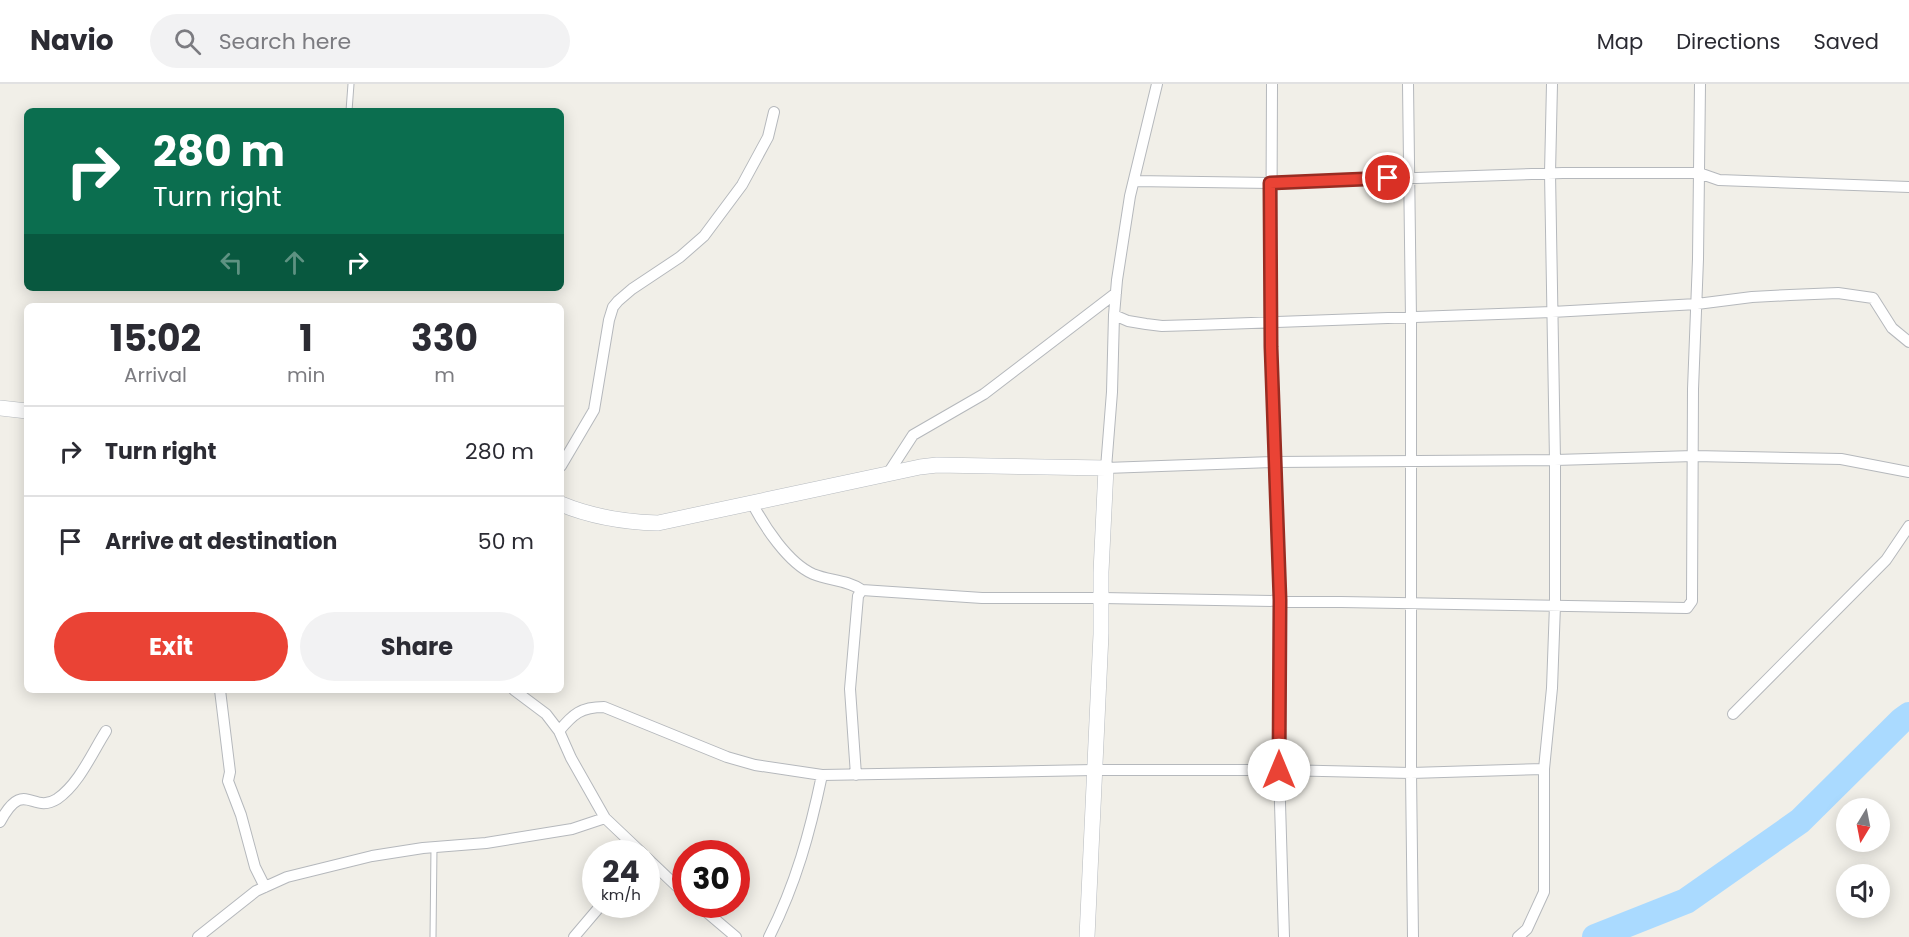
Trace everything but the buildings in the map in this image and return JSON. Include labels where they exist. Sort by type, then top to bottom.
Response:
[{"type":"street","points":[[1087,937],[1102,597],[1101,562],[1112,392],[1114,315],[1124,234],[1134,180],[1158,84]]},
{"type":"street","points":[[1272,84],[1271,324],[1280,600],[1279,770],[1284,937]]},
{"type":"street","points":[[1408,84],[1413,937]]},
{"type":"street","points":[[1518,937],[1527,929],[1544,892],[1544,769],[1552,688],[1555,605],[1550,173],[1552,84]]},
{"type":"street","points":[[752,503],[775,538],[796,563],[812,573],[847,582],[862,590],[982,598],[1102,597],[1687,608],[1692,601],[1700,84]]},
{"type":"street","points":[[564,461],[594,410],[613,307],[632,289],[680,257],[704,236],[742,185],[768,138],[774,112]]},
{"type":"street","points":[[1134,180],[1270,183],[1550,173],[1699,172],[1719,180],[1730,181],[1909,187]]},
{"type":"street","points":[[890,472],[913,435],[984,394],[1116,293]]},
{"type":"street","points":[[1114,315],[1128,321],[1162,326],[1271,324],[1552,312],[1838,293],[1873,298],[1892,328],[1909,342]]},
{"type":"street","points":[[0,408],[24,411]]},
{"type":"street","points":[[564,505],[599,516],[630,522],[658,523],[890,472],[937,465],[1106,468],[1274,462],[1555,460],[1694,456],[1841,459],[1909,472]]},
{"type":"street","points":[[1733,714],[1886,560],[1909,526]]},
{"type":"street","points":[[856,775],[850,689],[858,596],[862,590]]},
{"type":"street","points":[[220,693],[230,772],[228,781],[241,815],[255,867],[265,887]]},
{"type":"street","points":[[518,693],[546,714],[559,731],[571,758],[605,818],[628,840]]},
{"type":"street","points":[[559,731],[581,710],[604,707],[727,757],[755,765],[822,775],[1094,770],[1411,772],[1544,769]]},
{"type":"street","points":[[0,822],[7,809],[16,800],[48,803],[55,801],[65,793],[106,731]]},
{"type":"street","points":[[769,937],[792,888],[815,809],[822,775]]},
{"type":"street","points":[[198,937],[256,891],[287,877],[372,856],[434,847],[486,843],[572,829],[605,818]]},
{"type":"street","points":[[660,870],[672,882]]},
{"type":"street","points":[[574,937],[590,918]]},
{"type":"street","points":[[714,918],[736,937]]},
{"type":"lane","points":[[350,108],[351,84]]},
{"type":"lane","points":[[433,937],[434,847]]},
{"type":"waterway","points":[[1595,937],[1686,901],[1800,821],[1909,715]]},
{"type":"route","points":[[1279,770],[1280,600],[1271,347],[1270,183],[1388,178]]}]
